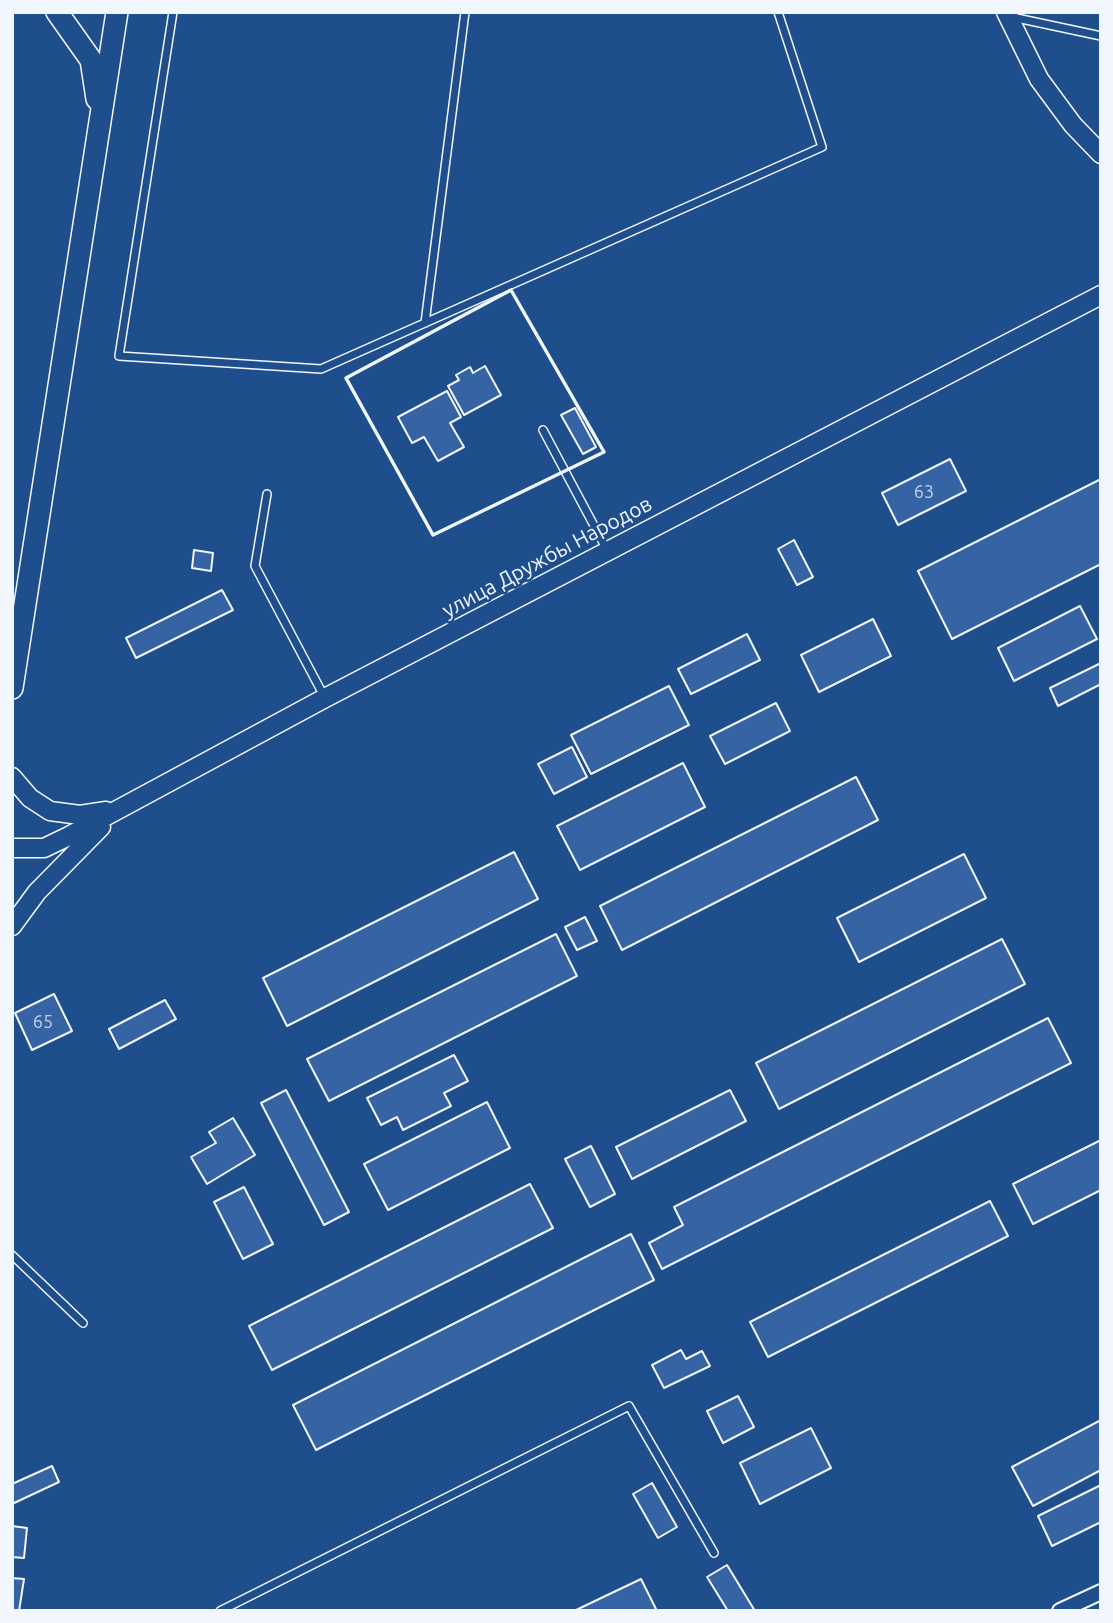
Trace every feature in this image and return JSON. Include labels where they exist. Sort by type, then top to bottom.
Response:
[{"type":"main road","points":[[57,12],[91,60],[100,122]]},
{"type":"main road","points":[[12,688],[117,12]]},
{"type":"street","points":[[1007,14],[1039,79],[1073,125],[1101,154]]},
{"type":"street","name":"улица Дружбы Народов","points":[[12,848],[44,848],[326,698],[1101,295]]},
{"type":"street","points":[[12,777],[30,798],[50,811],[80,815],[120,808]]},
{"type":"street","points":[[12,926],[37,892],[75,850],[120,808]]},
{"type":"street","points":[[1060,1611],[1101,1592]]},
{"type":"lane","points":[[173,12],[119,356],[321,369],[822,147],[778,12]]},
{"type":"lane","points":[[425,323],[465,12]]},
{"type":"lane","points":[[1007,14],[1101,36]]},
{"type":"lane","points":[[543,430],[607,551]]},
{"type":"lane","points":[[267,494],[255,566],[326,698]]},
{"type":"lane","points":[[12,1255],[83,1323]]},
{"type":"lane","points":[[219,1611],[629,1405],[714,1552]]},
{"type":"building","points":[[485,366],[501,395],[464,415],[448,386],[459,380],[456,375],[470,367],[473,373]]},
{"type":"building","points":[[447,391],[461,417],[450,423],[464,447],[438,461],[424,437],[412,443],[398,417]]},
{"type":"building","points":[[575,408],[596,447],[583,454],[561,415]]},
{"type":"building","points":[[950,459],[966,491],[898,525],[882,493]]},
{"type":"building","points":[[1101,479],[1101,564],[952,639],[918,571]]},
{"type":"building","points":[[794,540],[813,577],[797,585],[778,549]]},
{"type":"building","points":[[194,550],[213,553],[211,571],[192,568]]},
{"type":"building","points":[[222,590],[233,610],[136,658],[126,638]]},
{"type":"building","points":[[1080,606],[1097,639],[1014,681],[998,648]]},
{"type":"building","points":[[873,619],[891,656],[819,692],[801,655]]},
{"type":"building","points":[[747,634],[760,660],[691,694],[678,669]]},
{"type":"building","points":[[1101,663],[1101,684],[1058,706],[1050,688]]},
{"type":"building","points":[[669,686],[689,725],[591,774],[571,735]]},
{"type":"building","points":[[776,703],[790,731],[725,764],[710,736]]},
{"type":"building","points":[[572,747],[587,777],[554,794],[538,764]]},
{"type":"building","points":[[683,763],[705,807],[580,870],[557,826]]},
{"type":"building","points":[[856,777],[878,820],[622,950],[600,906]]},
{"type":"building","points":[[514,852],[538,899],[287,1026],[263,978]]},
{"type":"building","points":[[964,854],[986,898],[859,962],[837,918]]},
{"type":"building","points":[[585,917],[597,941],[577,950],[565,927]]},
{"type":"building","points":[[556,934],[577,976],[329,1101],[307,1059]]},
{"type":"building","points":[[1002,939],[1025,984],[779,1109],[756,1063]]},
{"type":"building","points":[[54,994],[72,1031],[32,1050],[15,1013]]},
{"type":"building","points":[[165,1000],[176,1019],[119,1049],[109,1029]]},
{"type":"building","points":[[1048,1018],[1071,1063],[662,1269],[649,1243],[683,1225],[674,1207]]},
{"type":"building","points":[[454,1055],[468,1081],[444,1093],[451,1106],[403,1130],[397,1117],[381,1125],[367,1098]]},
{"type":"building","points":[[286,1090],[349,1212],[324,1225],[261,1103]]},
{"type":"building","points":[[730,1090],[746,1121],[632,1179],[616,1147]]},
{"type":"building","points":[[487,1102],[510,1148],[388,1210],[364,1164]]},
{"type":"building","points":[[233,1118],[255,1155],[207,1184],[191,1157],[216,1143],[209,1132]]},
{"type":"building","points":[[1101,1140],[1101,1190],[1033,1224],[1013,1184]]},
{"type":"building","points":[[591,1146],[615,1194],[590,1207],[565,1159]]},
{"type":"building","points":[[530,1184],[553,1228],[272,1370],[249,1326]]},
{"type":"building","points":[[244,1187],[273,1244],[243,1259],[214,1202]]},
{"type":"building","points":[[990,1201],[1008,1236],[768,1357],[750,1322]]},
{"type":"building","points":[[631,1234],[654,1280],[316,1450],[293,1405]]},
{"type":"building","points":[[681,1350],[686,1359],[702,1351],[710,1366],[664,1388],[652,1365]]},
{"type":"building","points":[[738,1396],[754,1427],[723,1443],[707,1411]]},
{"type":"building","points":[[1101,1420],[1101,1470],[1033,1506],[1012,1467]]},
{"type":"building","points":[[811,1428],[831,1468],[760,1504],[740,1463]]},
{"type":"building","points":[[52,1466],[59,1482],[12,1504],[12,1484]]},
{"type":"building","points":[[652,1483],[677,1527],[658,1538],[633,1494]]},
{"type":"building","points":[[1101,1485],[1101,1522],[1052,1546],[1038,1516]]},
{"type":"building","points":[[12,1526],[27,1528],[24,1558],[12,1557]]},
{"type":"building","points":[[727,1565],[755,1611],[728,1611],[707,1577]]},
{"type":"building","points":[[12,1578],[24,1579],[19,1611],[12,1611]]},
{"type":"building","points":[[641,1579],[657,1611],[574,1611]]},
{"type":"wall","points":[[511,290],[604,452],[433,535],[346,378],[511,290]]}]
